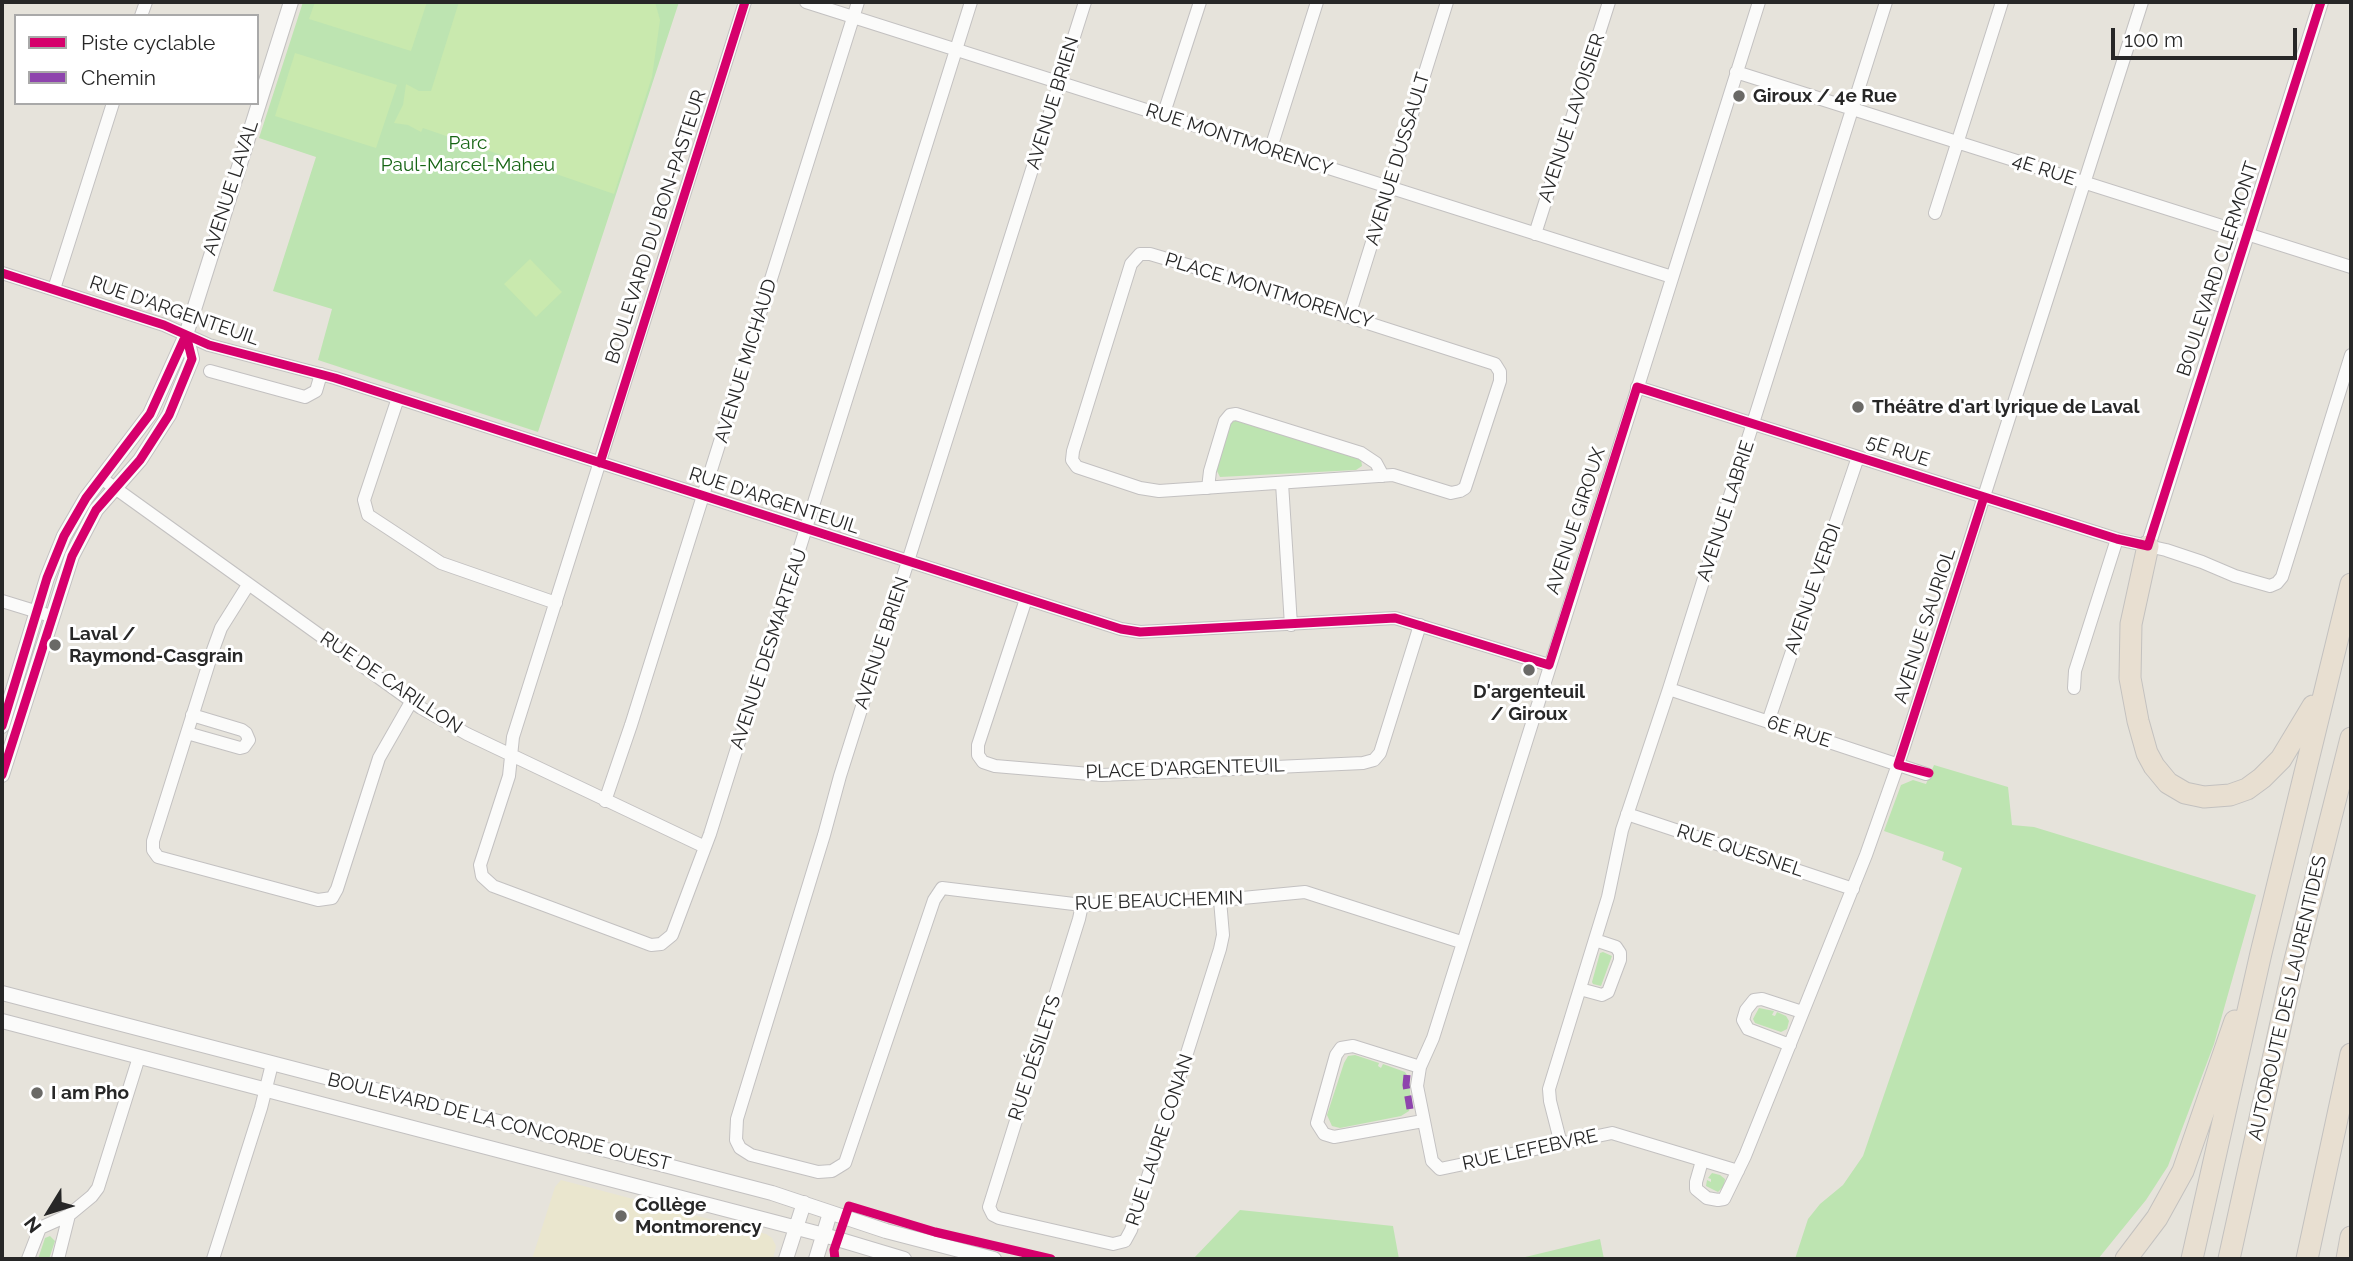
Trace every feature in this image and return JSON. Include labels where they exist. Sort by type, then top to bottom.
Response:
[{"type":"highway","points":[[2148,546],[2131,624],[2130,678],[2147,753],[2168,783],[2185,793],[2204,797],[2230,796],[2252,786],[2284,755],[2325,686]]},
{"type":"highway","points":[[2192,1259],[2261,954],[2351,584]]},
{"type":"highway","name":"AUTOROUTE DES LAURENTIDES","points":[[2229,1259],[2281,1016],[2351,738]]},
{"type":"highway","points":[[2126,1259],[2157,1218],[2183,1171],[2215,1074],[2261,954]]},
{"type":"highway","points":[[2307,1259],[2351,1054]]},
{"type":"street","name":"AVENUE LAVAL","points":[[259,103],[291,2]]},
{"type":"street","name":"BOULEVARD DU BON-PASTEUR","points":[[511,755],[513,737],[745,2]]},
{"type":"street","name":"RUE MONTMORENCY","points":[[806,2],[1672,277]]},
{"type":"street","name":"AVENUE MICHAUD","points":[[606,800],[858,2]]},
{"type":"street","name":"AVENUE DESMARTEAU","points":[[511,755],[509,776],[480,865],[482,876],[493,886],[647,944],[658,945],[667,940],[672,935],[705,847],[971,2]]},
{"type":"street","name":"AVENUE BRIEN","points":[[838,1169],[821,1173],[751,1155],[739,1146],[735,1128],[840,776],[1084,2]]},
{"type":"street","points":[[1163,116],[1200,2]]},
{"type":"street","points":[[1270,150],[1317,2]]},
{"type":"street","name":"AVENUE DUSSAULT","points":[[1349,316],[1447,2]]},
{"type":"street","name":"AVENUE LAVOISIER","points":[[1535,234],[1609,2]]},
{"type":"street","name":"AVENUE GIROUX","points":[[1437,1167],[1432,1161],[1423,1121],[1417,1086],[1420,1068],[1433,1038],[1461,942],[1759,2]]},
{"type":"street","name":"AVENUE LABRIE","points":[[1561,1144],[1549,1088],[1608,897],[1627,814],[1754,424],[1886,2]]},
{"type":"street","points":[[1935,213],[2002,2]]},
{"type":"street","name":"AVENUE SAURIOL","points":[[1898,765],[2143,2]]},
{"type":"street","name":"BOULEVARD CLERMONT","points":[[2148,546],[2321,2]]},
{"type":"street","name":"4E RUE","points":[[1737,72],[2351,267]]},
{"type":"street","points":[[54,289],[112,105]]},
{"type":"street","name":"AVENUE LAVAL","points":[[186,335],[259,105]]},
{"type":"street","name":"PLACE MONTMORENCY","points":[[1140,254],[1150,254],[1495,364],[1500,372],[1500,381],[1468,482],[1463,490],[1451,493],[1395,475],[1383,475],[1165,491],[1140,488],[1083,470],[1073,462],[1073,451],[1134,258],[1140,254]]},
{"type":"street","name":"RUE D'ARGENTEUIL","points":[[2,273],[164,325],[209,345],[321,374],[1134,632],[1395,618],[1549,665]]},
{"type":"street","points":[[2,726],[64,536],[82,504],[150,414],[186,335]]},
{"type":"street","points":[[2,775],[51,616],[76,547],[96,510],[150,445],[173,407],[192,359],[186,335]]},
{"type":"street","name":"5E RUE","points":[[1637,387],[2273,586],[2282,577],[2351,355]]},
{"type":"street","points":[[210,371],[305,397],[316,391],[321,374]]},
{"type":"street","points":[[398,398],[364,500],[368,515],[441,563],[556,604]]},
{"type":"street","points":[[1208,488],[1210,471],[1225,421],[1233,414],[1361,453],[1379,466],[1383,475]]},
{"type":"street","name":"AVENUE VERDI","points":[[1768,722],[1858,457]]},
{"type":"street","name":"RUE DE CARILLON","points":[[101,478],[411,702],[457,729],[705,847]]},
{"type":"street","points":[[1282,483],[1291,625]]},
{"type":"street","points":[[2074,688],[2075,671],[2117,539]]},
{"type":"street","points":[[248,585],[221,628],[153,841],[156,855],[164,860],[325,900],[334,895],[379,758],[411,702]]},
{"type":"street","name":"PLACE D'ARGENTEUIL","points":[[1026,599],[978,745],[978,755],[983,762],[995,766],[1102,775],[1363,763],[1374,760],[1380,753],[1420,625]]},
{"type":"street","points":[[2,601],[51,616]]},
{"type":"street","name":"6E RUE","points":[[1669,689],[1926,774]]},
{"type":"street","points":[[187,733],[240,748],[249,740],[242,730],[192,715]]},
{"type":"street","points":[[1702,1161],[1696,1189],[1702,1196],[1721,1200],[1727,1196],[1790,1045],[1853,888],[1898,765]]},
{"type":"street","name":"RUE QUESNEL","points":[[1627,814],[1853,888]]},
{"type":"street","name":"RUE BEAUCHEMIN","points":[[838,1169],[848,1157],[934,900],[940,889],[1082,905],[1220,900],[1312,893],[1461,942]]},
{"type":"street","name":"RUE LAURE CONAN","points":[[990,1210],[999,1218],[1106,1243],[1119,1244],[1127,1238],[1220,948],[1223,935],[1220,900]]},
{"type":"street","name":"RUE DÉSILETS","points":[[990,1210],[993,1188],[1082,905]]},
{"type":"street","points":[[1580,989],[1602,995],[1608,992],[1620,960],[1616,947],[1595,940]]},
{"type":"street","name":"BOULEVARD DE LA CONCORDE OUEST","points":[[2,993],[687,1170],[804,1203],[912,1239],[995,1259]]},
{"type":"street","points":[[1790,1045],[1748,1029],[1743,1020],[1746,1010],[1751,1002],[1762,999],[1802,1012]]},
{"type":"street","name":"BOULEVARD DE LA CONCORDE OUEST","points":[[2,1021],[904,1259]]},
{"type":"street","points":[[1420,1068],[1353,1046],[1341,1048],[1336,1055],[1317,1123],[1324,1134],[1334,1138],[1423,1121]]},
{"type":"street","points":[[28,1259],[40,1228],[69,1215],[98,1188],[139,1058]]},
{"type":"street","points":[[213,1259],[272,1064]]},
{"type":"street","name":"RUE LEFEBVRE","points":[[1437,1167],[1447,1169],[1612,1133],[1738,1171]]},
{"type":"street","points":[[786,1259],[804,1203]]},
{"type":"street","points":[[816,1259],[830,1213]]},
{"type":"street","points":[[58,1259],[69,1215]]},
{"type":"shaded area","name":"Collège Montmorency","points":[[561,1180],[766,1234],[776,1246],[773,1259],[532,1259],[555,1187]]},
{"type":"green space","name":"Parc Paul-Marcel-Maheu","points":[[303,2],[679,2],[538,432],[318,360],[332,309],[273,291],[316,157],[259,138]]},
{"type":"green space","points":[[315,2],[427,2],[411,51],[309,19]]},
{"type":"green space","points":[[459,2],[655,2],[660,20],[652,77],[614,194],[423,128],[421,132],[408,125],[394,123],[403,105],[406,84],[419,91],[431,91]]},
{"type":"green space","points":[[295,53],[397,85],[376,148],[275,116]]},
{"type":"green space","points":[[530,259],[562,292],[536,317],[504,284]]},
{"type":"green space","points":[[1235,420],[1361,459],[1362,466],[1356,470],[1220,477],[1216,469],[1230,424]]},
{"type":"green space","points":[[1934,765],[2008,787],[2012,825],[2034,827],[2256,895],[2214,1044],[2168,1166],[2146,1200],[2098,1259],[1795,1259],[1808,1219],[1820,1204],[1843,1185],[1863,1156],[1962,868],[1942,860],[1944,852],[1884,831],[1901,785],[1913,780],[1926,784]]},
{"type":"green space","points":[[1600,953],[1612,956],[1601,986],[1592,982]]},
{"type":"green space","points":[[1759,1008],[1774,1011],[1772,1015],[1775,1016],[1777,1012],[1786,1016],[1789,1021],[1787,1029],[1781,1032],[1755,1023],[1753,1019]]},
{"type":"green space","points":[[1355,1055],[1379,1063],[1381,1068],[1383,1064],[1405,1072],[1409,1078],[1409,1111],[1401,1116],[1340,1128],[1332,1126],[1327,1115],[1344,1063],[1348,1056]]},
{"type":"green space","points":[[1712,1173],[1725,1179],[1724,1186],[1718,1192],[1706,1186],[1707,1180],[1711,1182],[1708,1178]]},
{"type":"green space","points":[[1240,1210],[1393,1226],[1399,1259],[1193,1259]]},
{"type":"green space","points":[[50,1236],[55,1241],[49,1259],[38,1259],[45,1238]]},
{"type":"green space","points":[[1600,1239],[1604,1259],[1517,1259]]},
{"type":"marked path","points":[[1407,1075],[1410,1109]]},
{"type":"cycle path","points":[[600,463],[745,2]]},
{"type":"cycle path","points":[[2,273],[164,325],[209,345],[335,378],[1121,629],[1140,632],[1395,618],[1549,665],[1637,387],[2117,539],[2148,546],[2321,2]]},
{"type":"cycle path","points":[[2,726],[47,578],[64,536],[86,498],[150,414],[186,335]]},
{"type":"cycle path","points":[[2,775],[72,556],[96,510],[140,460],[169,415],[192,359],[186,335]]},
{"type":"cycle path","points":[[1929,773],[1898,765],[1984,497]]},
{"type":"cycle path","points":[[835,1259],[834,1250],[849,1206],[935,1232],[1051,1259]]},
{"type":"place","name":"Giroux / 4e Rue","points":[[1739,96]]},
{"type":"place","name":"Théâtre d'art lyrique de Laval","points":[[1858,407]]},
{"type":"place","name":"Laval / Raymond-Casgrain","points":[[55,645]]},
{"type":"place","name":"D'argenteuil / Giroux","points":[[1529,670]]},
{"type":"place","name":"I am Pho","points":[[37,1093]]},
{"type":"place","name":"Collège Montmorency","points":[[621,1216]]}]
